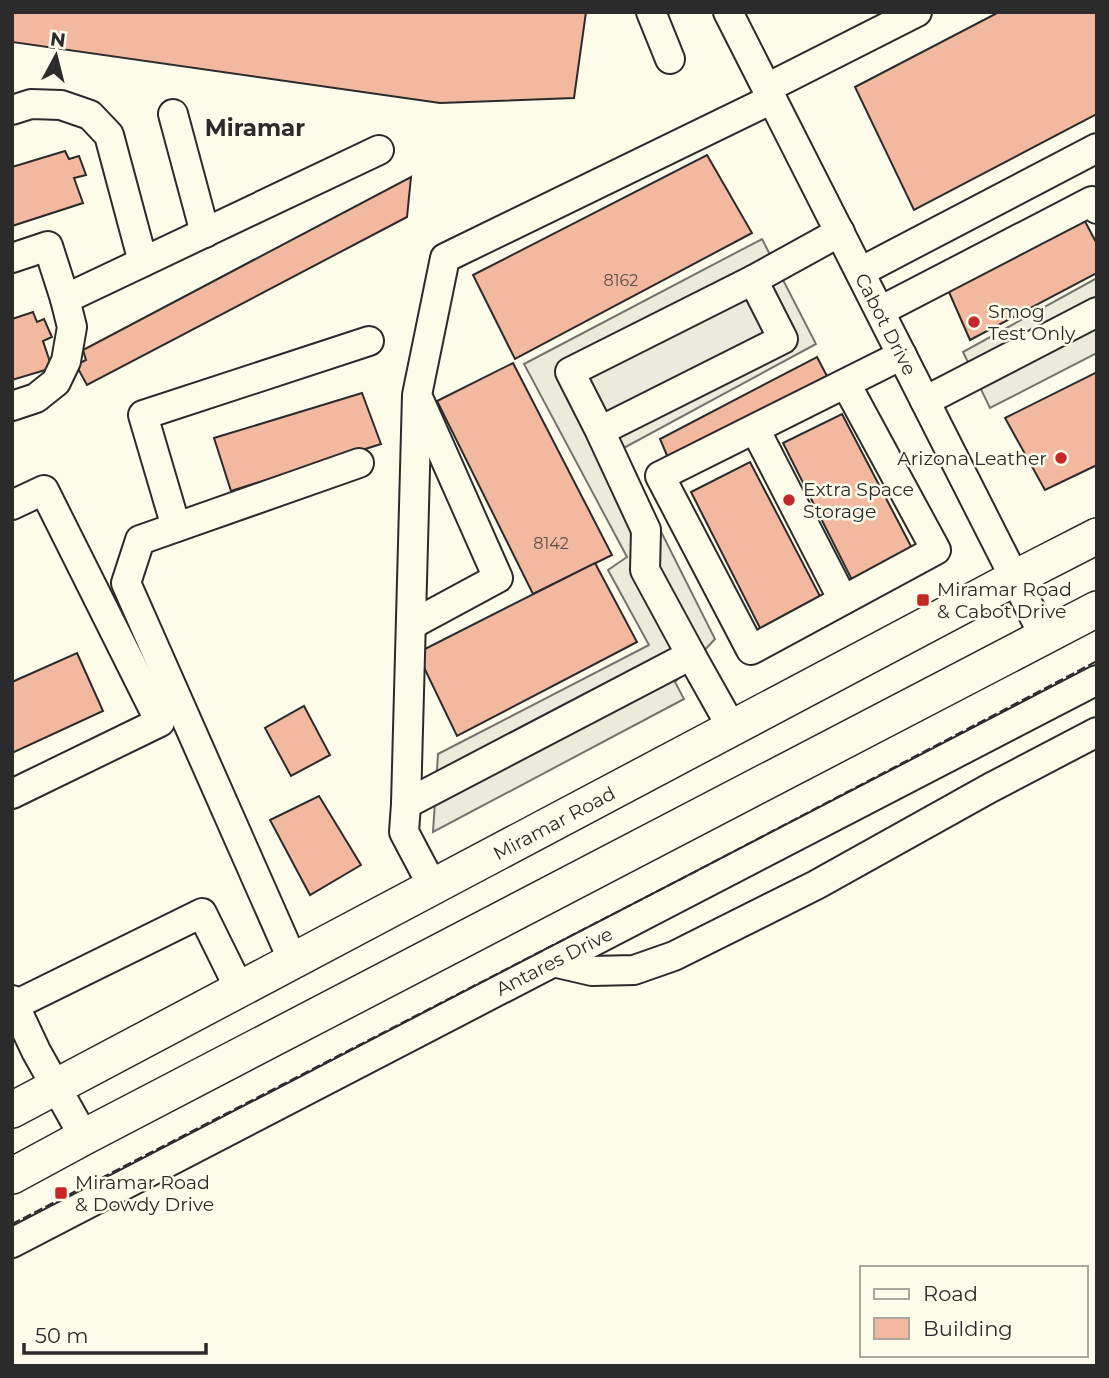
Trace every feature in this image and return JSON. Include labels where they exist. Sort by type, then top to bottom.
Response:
[{"type":"main road","name":"Miramar Road","points":[[12,1110],[1097,537]]},
{"type":"main road","points":[[12,1177],[1097,608]]},
{"type":"street","points":[[651,12],[670,59]]},
{"type":"street","name":"Cabot Drive","points":[[728,12],[1044,636]]},
{"type":"street","points":[[433,887],[404,832],[417,395],[445,258],[769,94],[917,12]]},
{"type":"street","points":[[12,110],[31,104],[61,105],[90,115],[109,135],[143,262]]},
{"type":"street","points":[[173,114],[205,233]]},
{"type":"street","points":[[860,272],[1097,148]]},
{"type":"street","points":[[65,299],[379,149]]},
{"type":"street","points":[[880,311],[1095,203]]},
{"type":"street","points":[[732,729],[645,570],[646,530],[570,372],[753,280],[840,232]]},
{"type":"street","points":[[12,258],[48,246],[72,327],[66,361],[57,382],[36,398],[12,406]]},
{"type":"street","points":[[600,431],[783,339],[753,280]]},
{"type":"street","points":[[925,401],[1097,312]]},
{"type":"street","points":[[176,527],[143,415],[369,341]]},
{"type":"street","points":[[846,383],[936,550],[751,650],[660,476],[755,429],[846,383],[902,355]]},
{"type":"street","points":[[411,625],[498,578],[417,395]]},
{"type":"street","points":[[755,429],[843,600]]},
{"type":"street","points":[[293,961],[126,583],[140,540],[359,463]]},
{"type":"street","points":[[12,505],[44,490],[160,722],[12,794]]},
{"type":"street","points":[[406,804],[691,655]]},
{"type":"street","name":"Antares Drive","points":[[12,1243],[1097,680]]},
{"type":"street","points":[[553,962],[592,971],[634,970],[674,956],[816,885],[1097,732]]},
{"type":"street","points":[[84,1137],[36,1051],[13,1002],[202,913],[240,990]]},
{"type":"shaded area","points":[[762,239],[816,344],[620,450],[715,639],[675,682],[684,699],[433,832],[438,754],[649,645],[608,570],[627,557],[524,364]]},
{"type":"shaded area","points":[[1097,278],[1097,353],[990,408],[963,352]]},
{"type":"building","points":[[12,12],[586,12],[574,98],[440,103],[12,42]]},
{"type":"building","points":[[999,12],[1097,12],[1097,114],[914,210],[855,87]]},
{"type":"building","points":[[65,151],[69,159],[79,156],[86,175],[74,178],[83,203],[12,226],[12,167]]},
{"type":"building","points":[[707,155],[752,233],[515,359],[473,275]]},
{"type":"building","points":[[411,177],[407,217],[87,385],[76,365],[86,360],[83,350]]},
{"type":"building","points":[[1080,212],[1097,244],[1097,273],[970,340],[945,283]]},
{"type":"building","points":[[33,312],[37,322],[44,319],[52,337],[43,341],[52,368],[12,380],[12,319]]},
{"type":"building","points":[[817,357],[827,376],[669,460],[660,439]]},
{"type":"building","points":[[513,363],[612,555],[533,594],[437,401]]},
{"type":"building","points":[[1097,372],[1097,465],[1045,490],[1005,418]]},
{"type":"building","points":[[362,393],[381,444],[231,491],[214,438]]},
{"type":"building","points":[[842,414],[913,550],[853,582],[783,443]]},
{"type":"building","points":[[750,462],[821,598],[761,630],[691,492]]},
{"type":"building","points":[[595,563],[637,642],[457,736],[417,653]]},
{"type":"building","points":[[77,653],[103,711],[12,753],[12,682]]},
{"type":"building","points":[[304,706],[330,755],[291,776],[265,728]]},
{"type":"building","points":[[319,796],[361,865],[310,895],[270,820]]},
{"type":"fence","points":[[12,1224],[1097,661]]},
{"type":"place","name":"Smog Test Only","points":[[974,322]]},
{"type":"place","name":"Arizona Leather","points":[[1061,458]]},
{"type":"place","name":"Extra Space Storage","points":[[789,500]]},
{"type":"place","name":"Miramar Road & Cabot Drive","points":[[923,600]]},
{"type":"place","name":"Miramar Road & Dowdy Drive","points":[[61,1193]]},
{"type":"district","name":"Miramar","points":[[255,128]]}]
